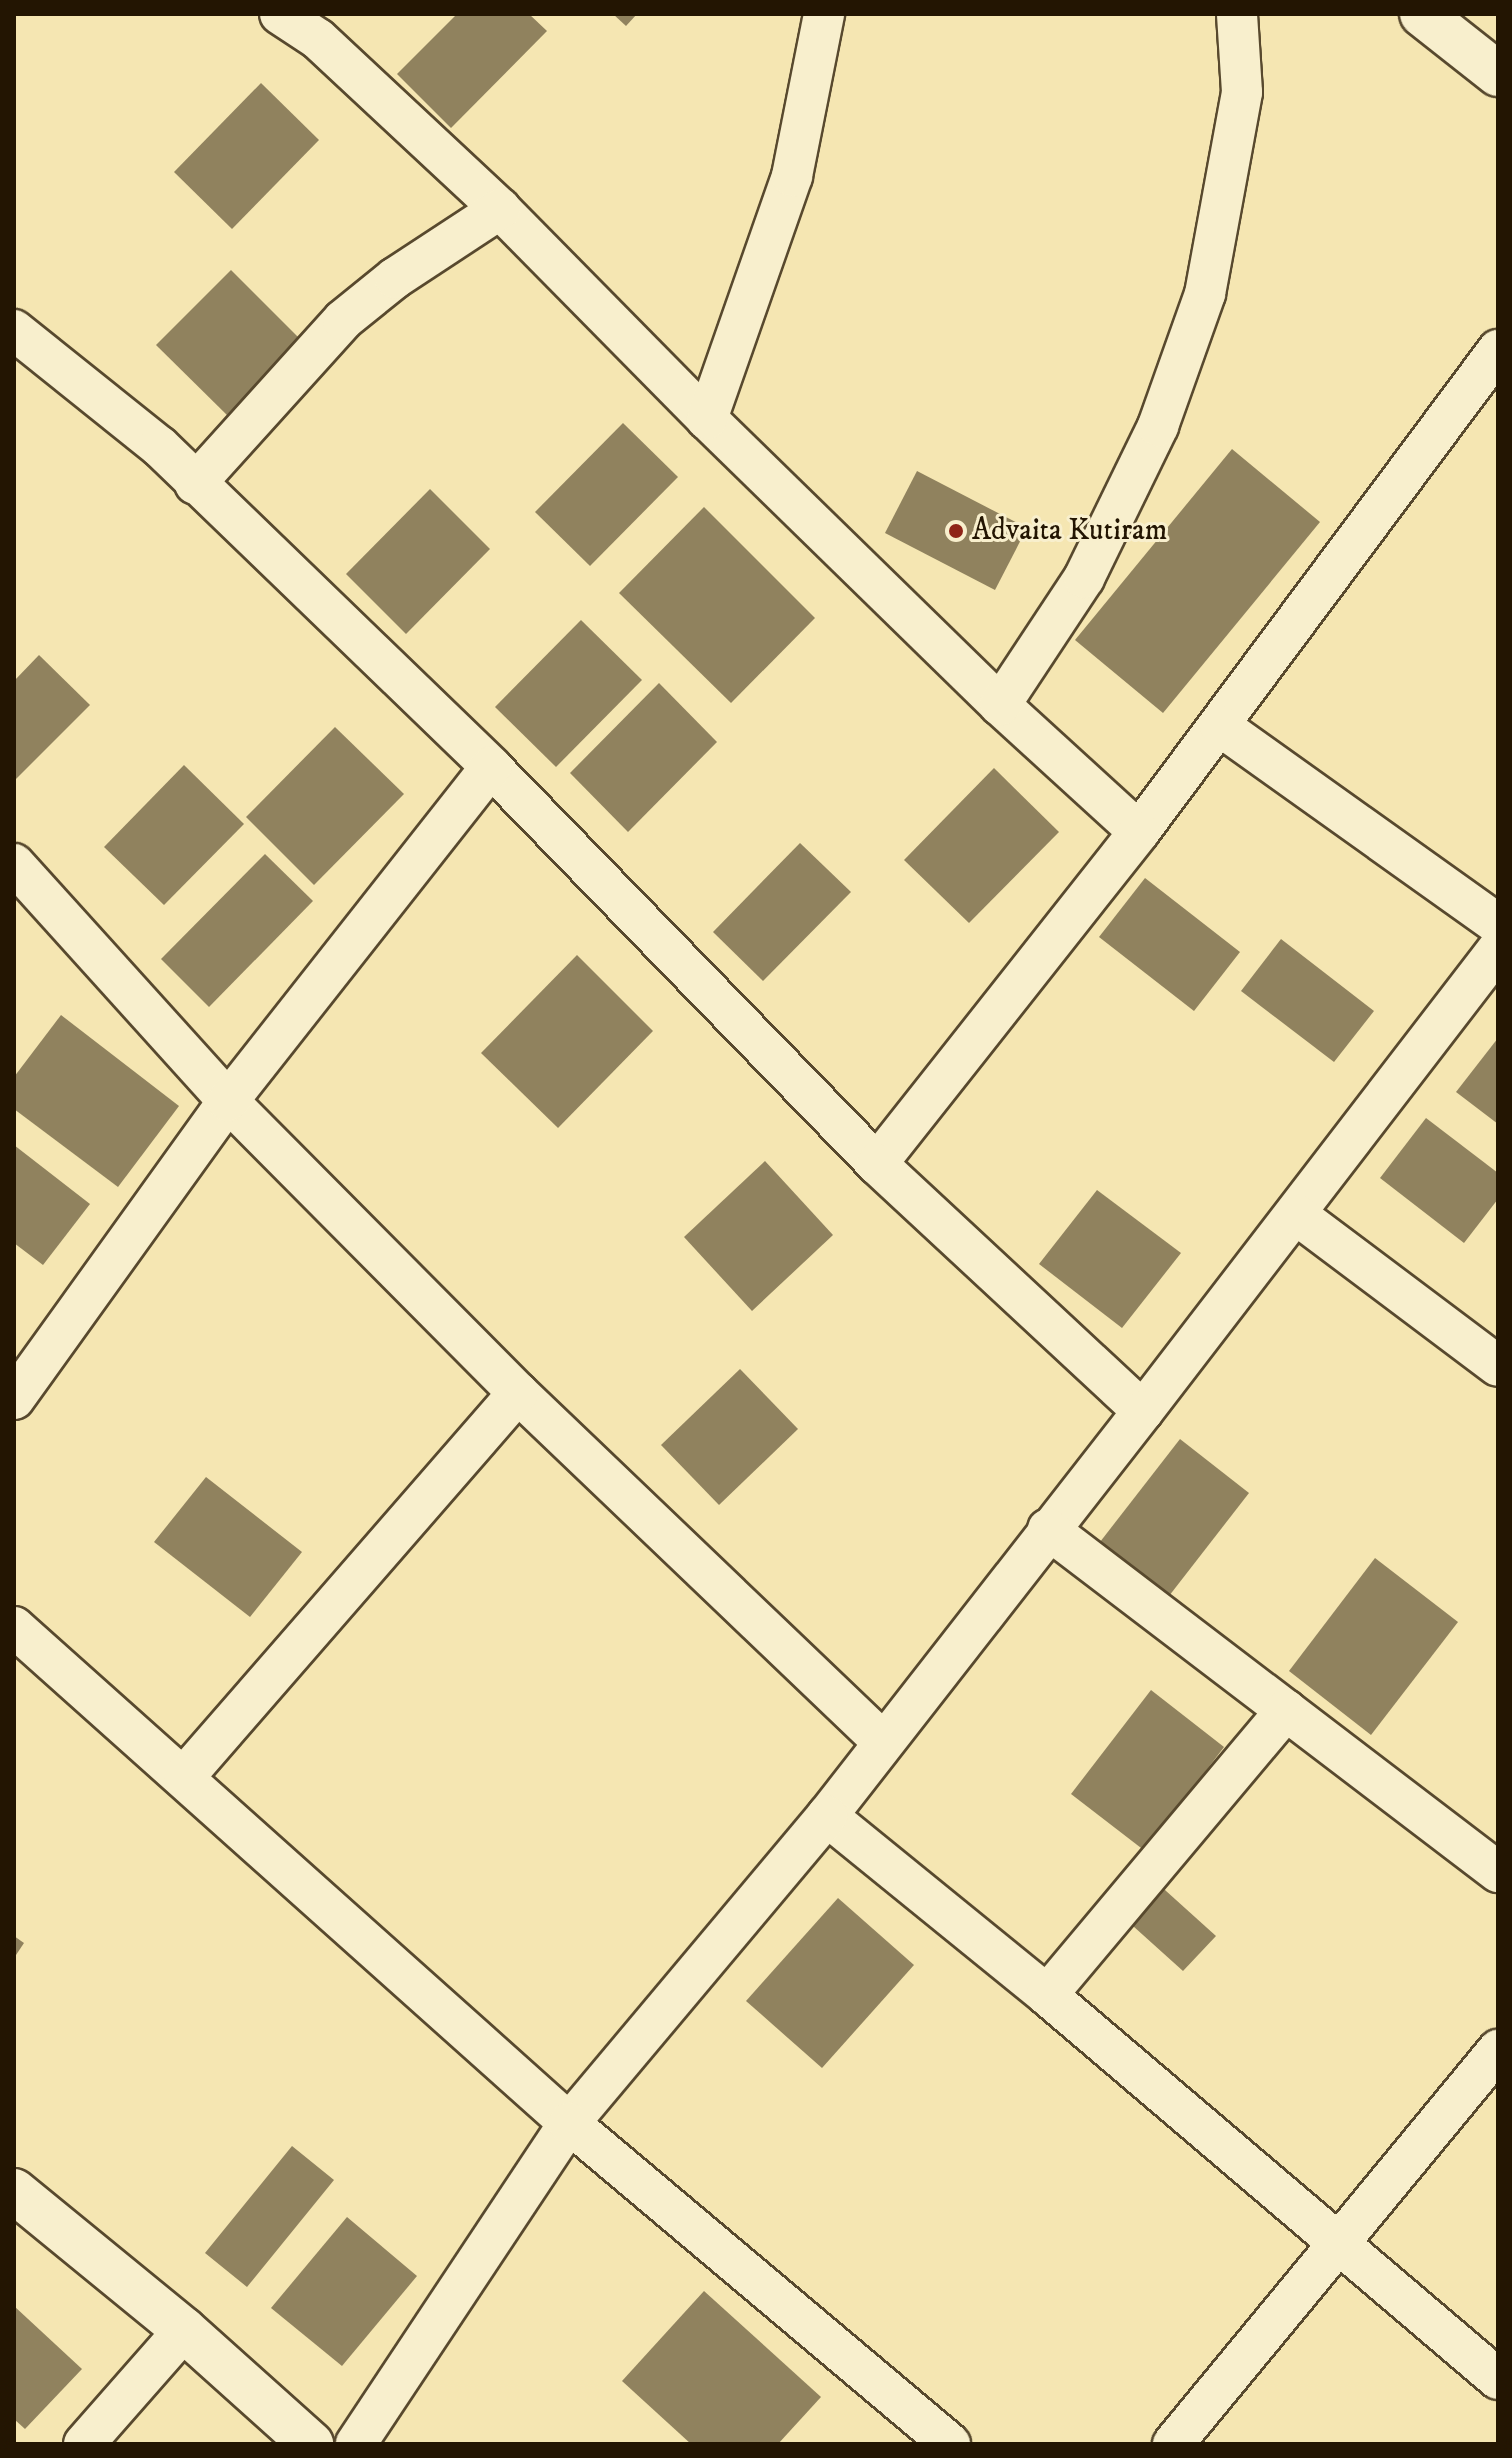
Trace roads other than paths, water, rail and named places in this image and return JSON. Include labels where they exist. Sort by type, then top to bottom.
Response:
[{"type":"main road","points":[[1422,14],[1498,74]]},
{"type":"main road","points":[[14,2191],[184,2330],[311,2444]]},
{"type":"street","points":[[280,14],[318,39],[500,209],[707,419],[1000,705],[1139,832]]},
{"type":"street","points":[[707,419],[792,176],[824,14]]},
{"type":"street","points":[[1000,705],[1091,564],[1158,426],[1205,294],[1242,92],[1237,14]]},
{"type":"street","points":[[195,484],[343,320],[395,278],[500,209]]},
{"type":"street","points":[[14,330],[159,446],[491,767],[877,1164],[1143,1411]]},
{"type":"street","points":[[877,1164],[1220,726],[1498,350]]},
{"type":"street","points":[[1220,726],[1498,924]]},
{"type":"street","points":[[14,1399],[228,1101],[491,767]]},
{"type":"street","points":[[14,864],[228,1101],[518,1393],[882,1741]]},
{"type":"street","points":[[356,2444],[569,2123],[827,1816],[882,1741],[1297,1215],[1498,949]]},
{"type":"street","points":[[1297,1215],[1498,1366]]},
{"type":"street","points":[[184,1777],[518,1393]]},
{"type":"street","points":[[1048,1529],[1498,1872]]},
{"type":"street","points":[[14,1627],[569,2123],[950,2444]]},
{"type":"street","points":[[1047,1995],[1286,1710]]},
{"type":"street","points":[[827,1816],[1047,1995],[1498,2379]]},
{"type":"street","points":[[1173,2444],[1498,2050]]},
{"type":"street","points":[[84,2444],[184,2330]]},
{"type":"place","name":"Advaita Kutiram","points":[[956,531]]}]
